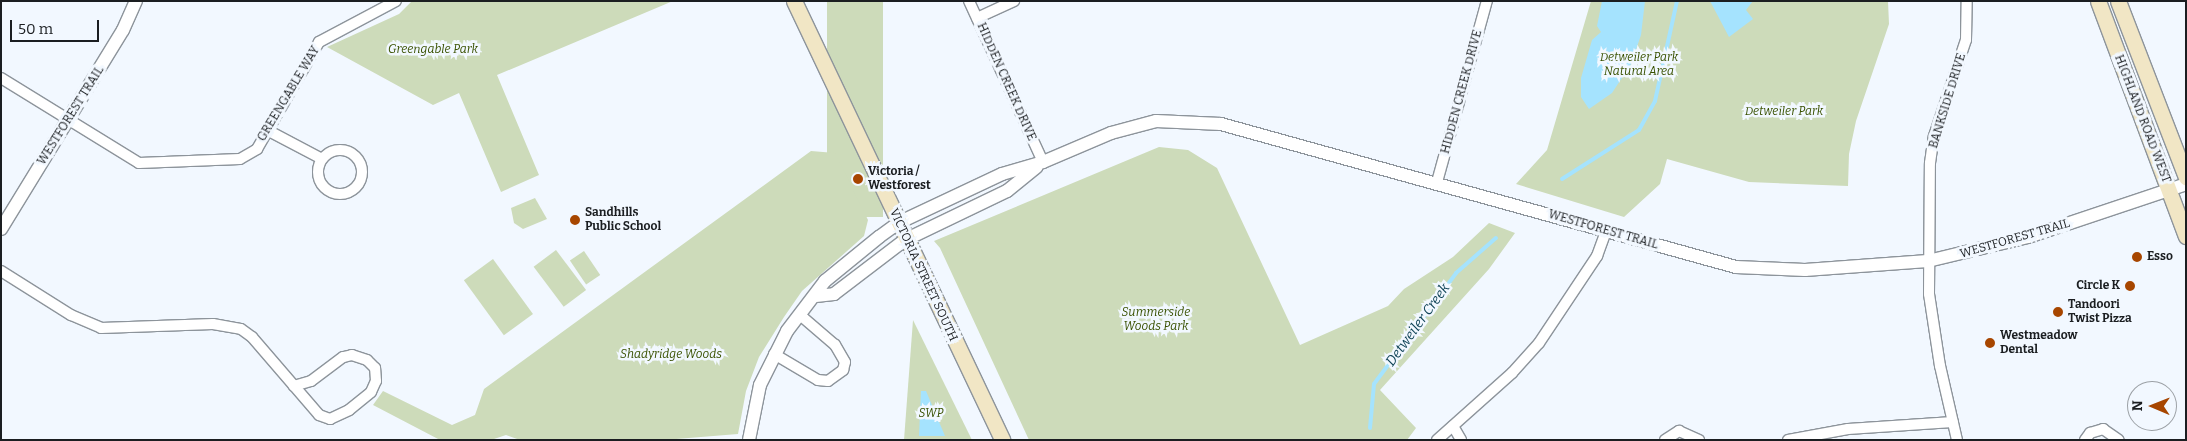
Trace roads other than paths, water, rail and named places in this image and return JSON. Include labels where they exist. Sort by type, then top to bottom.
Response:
[{"type":"main road","name":"VICTORIA STREET SOUTH","points":[[794,1],[905,240],[1002,440]]},
{"type":"main road","name":"HIGHLAND ROAD WEST","points":[[2098,1],[2186,236]]},
{"type":"main road","name":"HIGHLAND ROAD WEST","points":[[2118,1],[2186,176]]},
{"type":"street","name":"WESTFOREST TRAIL","points":[[1,229],[124,30],[136,1]]},
{"type":"street","name":"GREENGABLE WAY","points":[[1,78],[130,158],[152,165],[240,159],[257,148],[319,42],[396,1]]},
{"type":"street","name":"HIDDEN CREEK DRIVE","points":[[969,1],[1043,162]]},
{"type":"street","points":[[977,18],[1014,1]]},
{"type":"street","name":"HIDDEN CREEK DRIVE","points":[[1437,182],[1487,1]]},
{"type":"street","name":"BANKSIDE DRIVE","points":[[1957,440],[1932,324],[1928,261],[1930,163],[1934,136],[1966,40],[1967,1]]},
{"type":"street","name":"WESTFOREST TRAIL","points":[[749,440],[757,394],[774,354],[800,315],[816,296],[825,281],[898,223],[1002,174],[1043,162],[1110,133],[1156,121],[1221,124],[1437,182],[1736,267],[1805,270],[1928,261],[2028,237],[2186,184]]},
{"type":"street","points":[[267,130],[322,159]]},
{"type":"street","points":[[339,150],[356,157],[362,172],[355,188],[339,194],[327,190],[318,177],[322,159],[339,150]]},
{"type":"street","name":"WESTFOREST TRAIL","points":[[816,296],[834,294],[905,240],[1007,191],[1043,162]]},
{"type":"street","points":[[1437,440],[1512,373],[1539,342],[1598,253],[1606,231]]},
{"type":"street","points":[[1,271],[71,315],[101,328],[213,324],[240,329],[252,337],[294,386],[319,414],[338,417],[371,392],[376,381],[375,368],[368,360],[352,355],[343,357],[311,382],[294,386]]},
{"type":"street","points":[[774,354],[818,380],[828,381],[843,370],[845,362],[835,345],[800,315]]},
{"type":"street","points":[[1788,440],[1848,429],[1953,422]]},
{"type":"street","points":[[1453,426],[1460,440]]},
{"type":"street","points":[[2085,440],[2090,433],[2103,429],[2119,440]]},
{"type":"street","points":[[1665,440],[1679,431],[1698,440]]},
{"type":"water","points":[[1602,1],[1645,1],[1641,35],[1631,64],[1612,93],[1589,109],[1581,97],[1581,78],[1592,40],[1601,32],[1597,26]]},
{"type":"water","points":[[1710,1],[1753,1],[1746,10],[1753,19],[1729,37]]},
{"type":"water","points":[[921,391],[926,391],[945,436],[919,436]]},
{"type":"waterway","name":"Detweiler Creek","points":[[1562,179],[1639,130],[1655,101],[1677,1]]},
{"type":"waterway","name":"Detweiler Creek","points":[[1370,428],[1374,384],[1456,273],[1496,238]]},
{"type":"place","name":"Victoria / Westforest","points":[[858,179]]},
{"type":"place","name":"Sandhills Public School","points":[[575,220]]},
{"type":"place","name":"Esso","points":[[2137,257]]},
{"type":"place","name":"Circle K","points":[[2130,286]]},
{"type":"place","name":"Tandoori Twist Pizza","points":[[2058,312]]},
{"type":"place","name":"Westmeadow Dental","points":[[1990,343]]},
{"type":"park label","name":"Greengable Park","points":[[433,50]]},
{"type":"park label","name":"Detweiler Park Natural Area","points":[[1639,65]]},
{"type":"park label","name":"Detweiler Park","points":[[1784,112]]},
{"type":"park label","name":"Summerside Woods Park","points":[[1156,320]]},
{"type":"park label","name":"Shadyridge Woods","points":[[671,355]]},
{"type":"park label","name":"SWP","points":[[931,414]]}]
